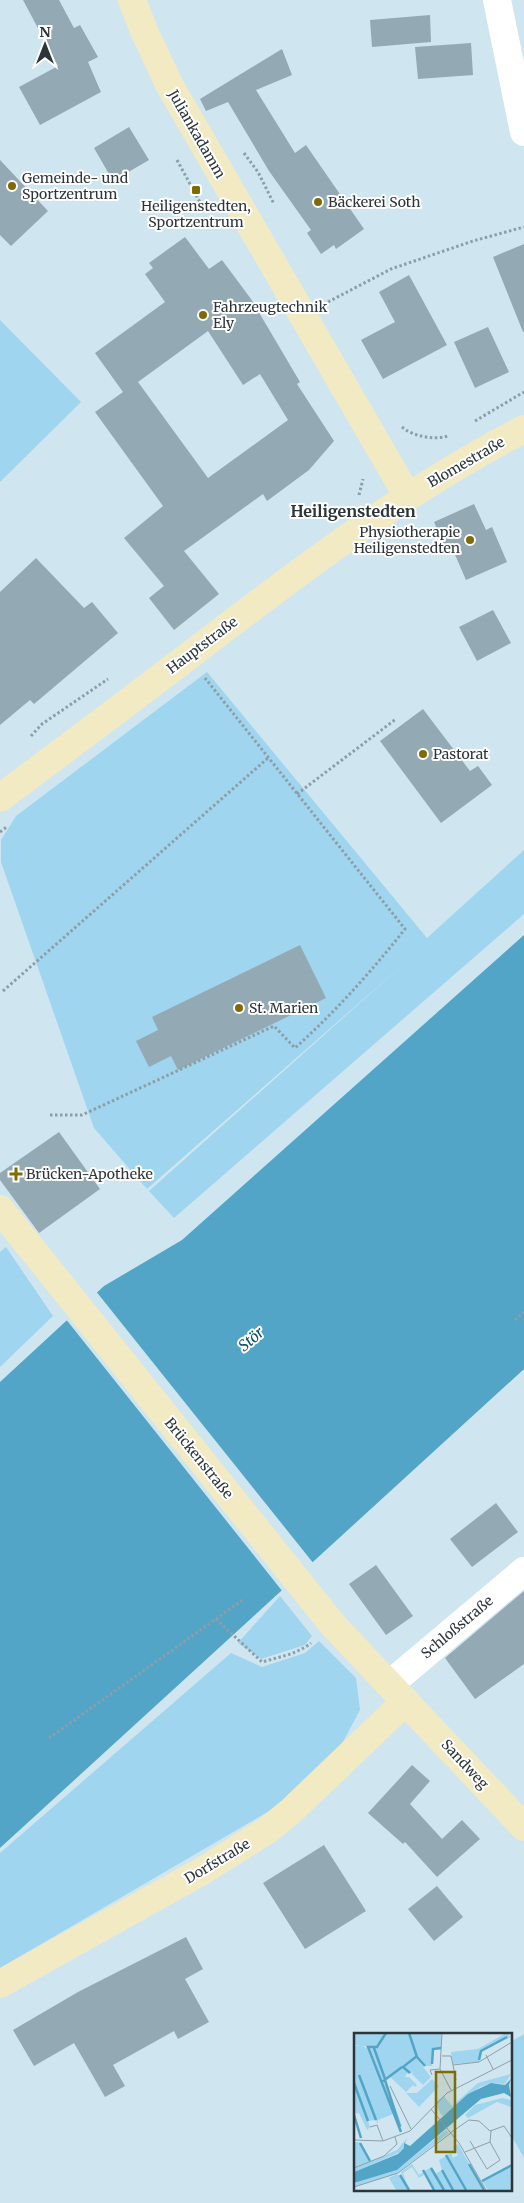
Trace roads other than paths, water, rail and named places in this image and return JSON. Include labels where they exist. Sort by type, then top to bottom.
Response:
[{"type":"street","name":"Juliankadamm","points":[[132,0],[144,31],[170,86],[301,316],[408,496]]},
{"type":"street","points":[[497,0],[524,132]]},
{"type":"street","name":"Blomestraße","points":[[408,496],[472,457],[524,429]]},
{"type":"street","name":"Hauptstraße","points":[[0,798],[283,583],[408,496]]},
{"type":"street","name":"Brückenstraße","points":[[0,1209],[328,1619],[398,1692]]},
{"type":"street","name":"Schloßstraße","points":[[398,1692],[524,1571]]},
{"type":"street","name":"Sandweg","points":[[398,1692],[524,1827]]},
{"type":"street","name":"Dorfstraße","points":[[0,1984],[204,1870],[270,1829],[291,1811],[398,1692]]},
{"type":"water","name":"Stör","points":[[524,935],[524,1369],[0,1848],[0,1382],[104,1286],[182,1240]]},
{"type":"place","name":"Gemeinde- und Sportzentrum","points":[[12,186]]},
{"type":"place","name":"Heiligenstedten, Sportzentrum","points":[[196,190]]},
{"type":"place","name":"Bäckerei Soth","points":[[318,202]]},
{"type":"place","name":"Fahrzeugtechnik Ely","points":[[203,315]]},
{"type":"place","name":"Physiotherapie Heiligenstedten","points":[[470,540]]},
{"type":"place","name":"Pastorat","points":[[423,754]]},
{"type":"place","name":"St. Marien","points":[[239,1008]]},
{"type":"place","name":"Brücken-Apotheke","points":[[16,1174]]},
{"type":"district","name":"Heiligenstedten","points":[[353,511]]}]
